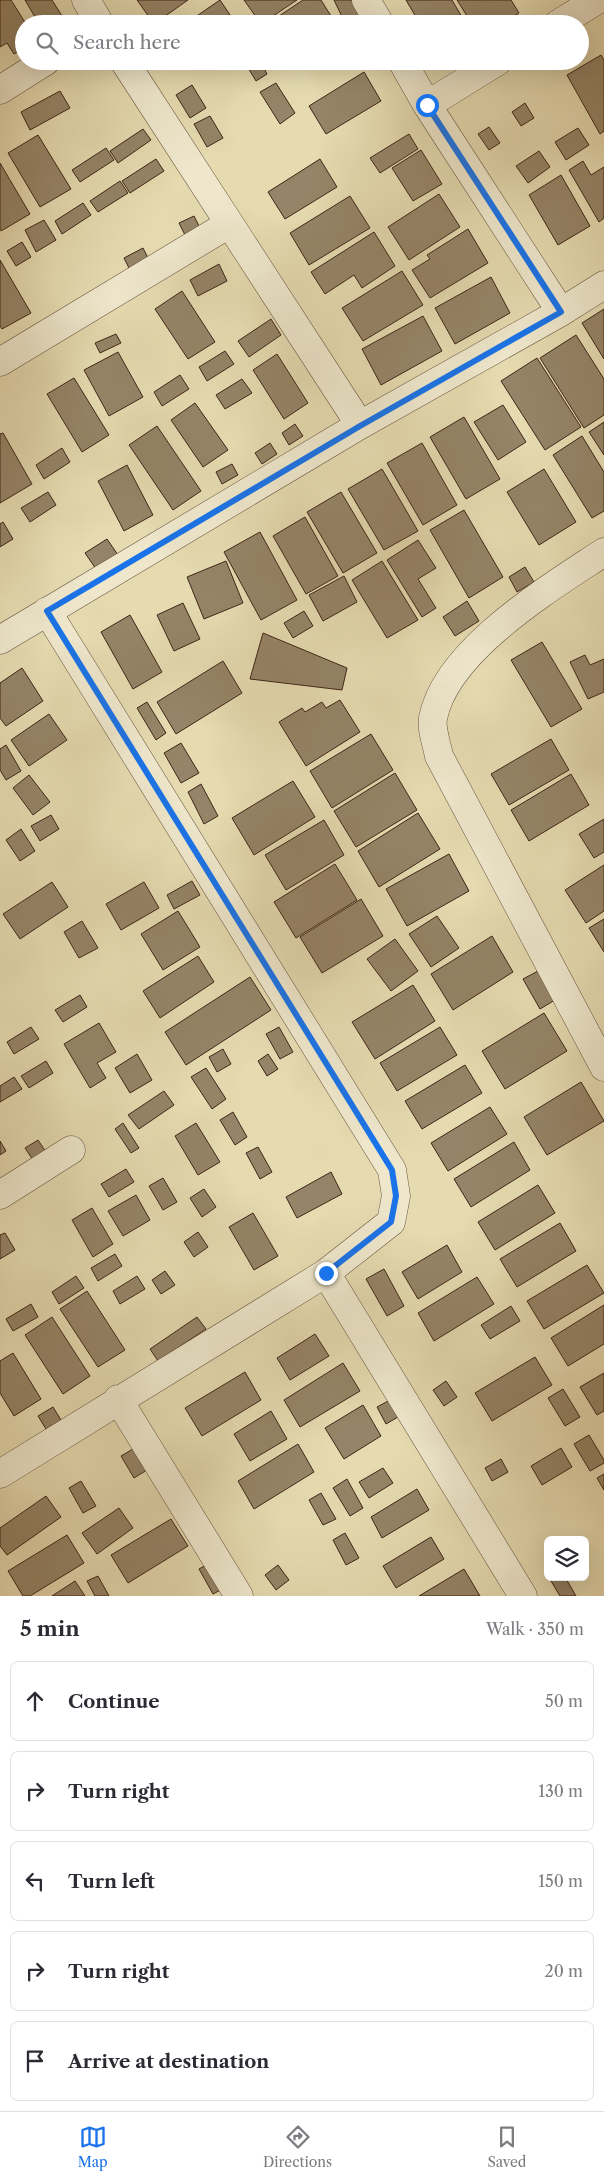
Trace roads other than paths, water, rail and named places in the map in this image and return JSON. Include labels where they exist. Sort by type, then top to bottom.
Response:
[{"type":"street","points":[[86,0],[95,15]]},
{"type":"street","points":[[366,0],[375,15]]},
{"type":"street","points":[[573,15],[597,0]]},
{"type":"street","points":[[0,90],[32,70]]},
{"type":"street","points":[[130,70],[360,426]]},
{"type":"street","points":[[407,70],[427,105],[561,312]]},
{"type":"street","points":[[427,105],[483,70]]},
{"type":"street","points":[[0,362],[229,224]]},
{"type":"street","points":[[0,640],[360,426],[561,312],[604,284]]},
{"type":"street","points":[[604,552],[527,604],[482,639],[444,688],[432,720],[439,756],[604,1067]]},
{"type":"street","points":[[0,1474],[326,1273],[391,1222],[396,1196],[392,1170],[47,611]]},
{"type":"street","points":[[0,1195],[72,1150]]},
{"type":"street","points":[[326,1273],[523,1596]]},
{"type":"street","points":[[118,1400],[239,1596]]}]
